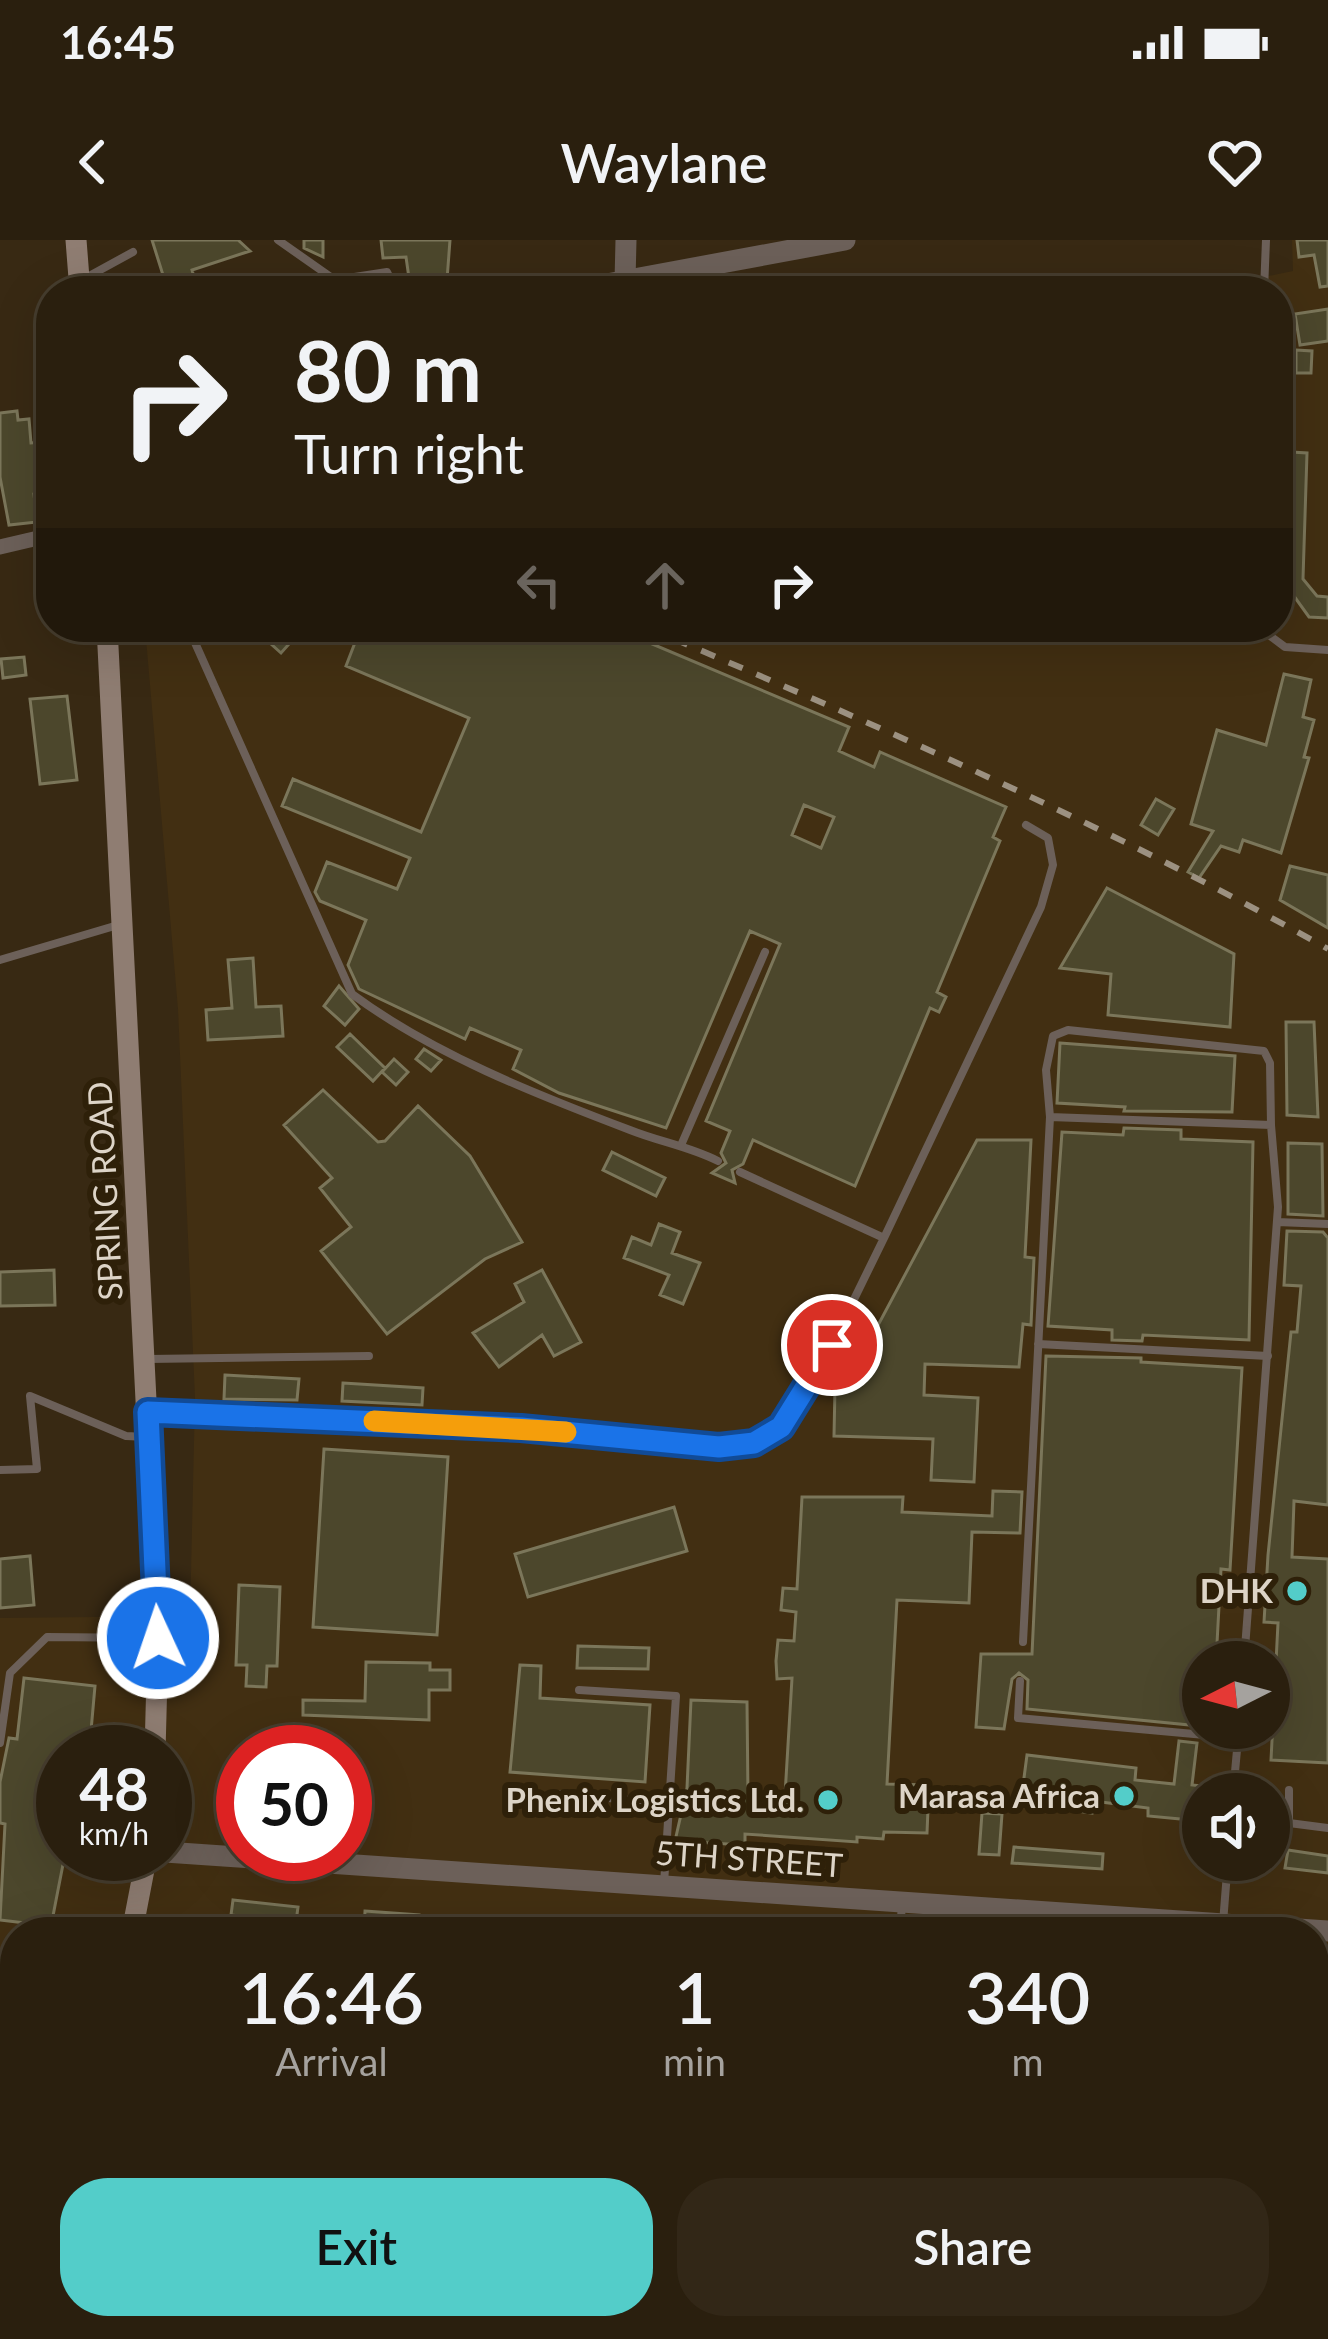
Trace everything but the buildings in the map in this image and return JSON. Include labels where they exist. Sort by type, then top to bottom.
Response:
[{"type":"main road","points":[[76,240],[78,276]]},
{"type":"main road","name":"SPRING ROAD","points":[[108,642],[158,1638],[155,1725]]},
{"type":"main road","points":[[134,1917],[141,1881]]},
{"type":"street","points":[[625,276],[626,240]]},
{"type":"street","points":[[647,276],[845,240]]},
{"type":"street","points":[[0,547],[36,539]]},
{"type":"street","name":"5TH STREET","points":[[192,1854],[1121,1917]]},
{"type":"lane","points":[[278,240],[328,276]]},
{"type":"lane","points":[[1265,276],[1266,240]]},
{"type":"lane","points":[[95,276],[133,252]]},
{"type":"lane","points":[[360,276],[387,272],[389,276]]},
{"type":"lane","points":[[195,642],[352,994],[403,1032],[617,1126],[658,1141],[682,1143],[718,1160]]},
{"type":"lane","points":[[1278,642],[1285,647],[1328,650]]},
{"type":"lane","points":[[148,1412],[521,1428],[719,1447],[754,1443],[781,1427],[814,1381],[1041,907],[1054,865],[1048,838],[1026,825]]},
{"type":"lane","points":[[0,960],[125,923]]},
{"type":"lane","points":[[682,1143],[765,952]]},
{"type":"lane","points":[[1023,1642],[1050,1117],[1048,1047],[1053,1036],[1068,1030],[1264,1051],[1270,1063],[1277,1222],[1246,1641]]},
{"type":"lane","points":[[1050,1117],[1271,1125]]},
{"type":"lane","points":[[740,1172],[884,1238]]},
{"type":"lane","points":[[1277,1222],[1328,1224]]},
{"type":"lane","points":[[1038,1344],[1268,1357]]},
{"type":"lane","points":[[145,1359],[369,1356]]},
{"type":"lane","points":[[0,1470],[37,1469],[30,1396],[127,1436],[149,1437]]},
{"type":"lane","points":[[0,1743],[5,1673],[47,1637],[158,1638]]},
{"type":"lane","points":[[1020,1681],[1018,1718],[1182,1729]]},
{"type":"lane","points":[[579,1690],[676,1696],[664,1886]]},
{"type":"lane","points":[[558,1794],[670,1803]]},
{"type":"lane","points":[[1290,1823],[1328,1828]]},
{"type":"lane","points":[[1224,1917],[1226,1881]]},
{"type":"lane","points":[[901,1917],[902,1902]]},
{"type":"shaded area","points":[[1292,240],[1328,240],[1328,1917],[0,1917],[0,1618],[190,1616],[195,1398],[178,1009],[146,642],[1293,642],[1293,276],[1268,276],[1293,271]]},
{"type":"railway","points":[[681,642],[1077,819],[1328,949]]},
{"type":"slow traffic","points":[[374,1421],[566,1432]]},
{"type":"place","name":"DHK","points":[[1297,1591]]},
{"type":"place","name":"Marasa Africa","points":[[1124,1796]]},
{"type":"place","name":"Phenix Logistics Ltd.","points":[[828,1800]]},
{"type":"route","points":[[158,1638],[148,1412],[521,1428],[719,1447],[754,1443],[781,1427],[814,1381],[832,1345]]}]
